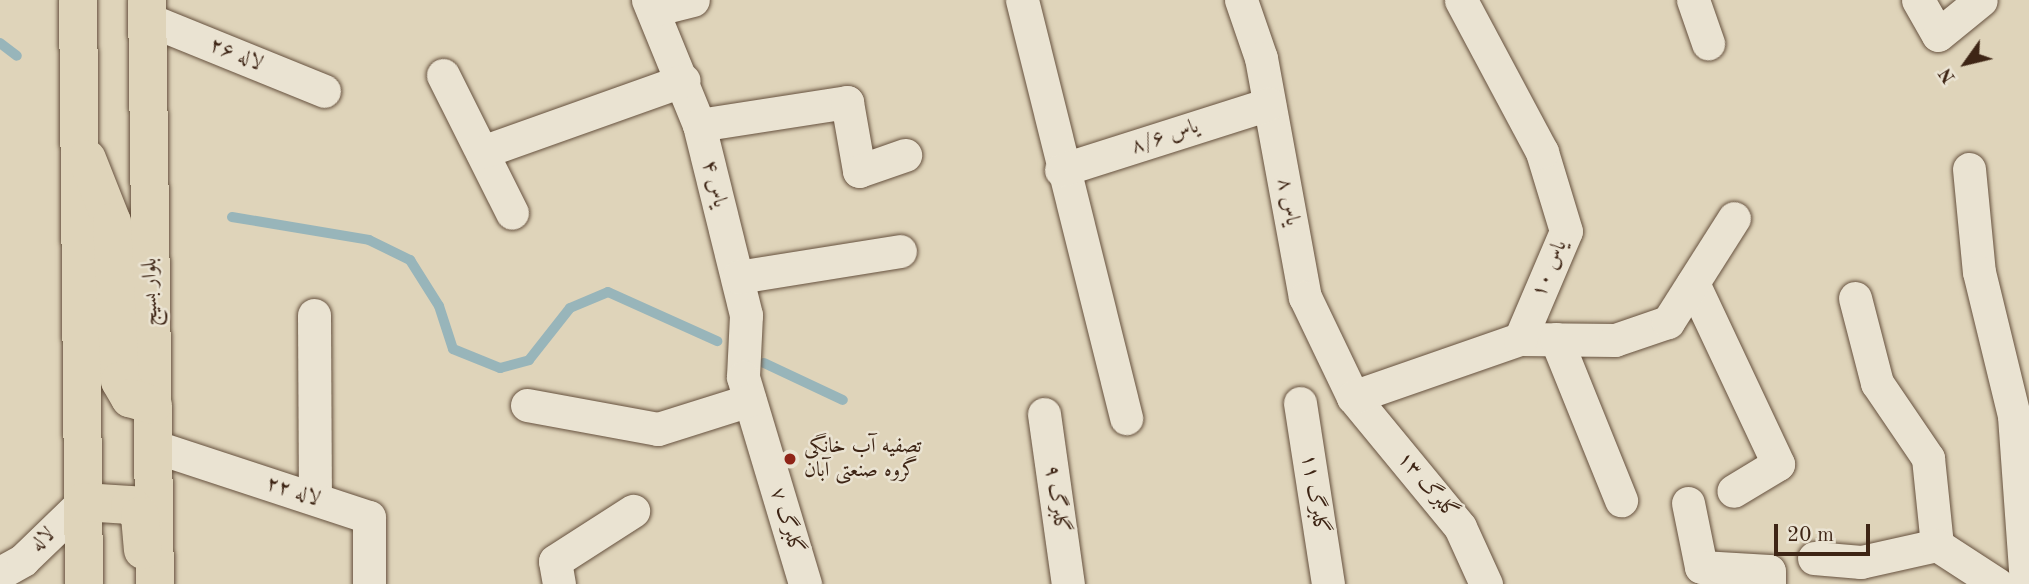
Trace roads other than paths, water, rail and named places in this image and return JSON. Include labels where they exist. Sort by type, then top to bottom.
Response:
[{"type":"main road","points":[[78,0],[84,584]]},
{"type":"main road","name":"بلوار بسیج","points":[[147,10],[155,584]]},
{"type":"main road","points":[[79,137],[113,222],[120,381],[130,398],[152,405]]},
{"type":"main road","points":[[83,502],[130,505],[140,516],[143,584]]},
{"type":"street","points":[[650,5],[693,0]]},
{"type":"street","points":[[1022,0],[1061,170],[1126,418]]},
{"type":"street","name":"یاس ۸","points":[[1241,0],[1269,104],[1305,297],[1353,397]]},
{"type":"street","name":"یاس ۱۰","points":[[1461,0],[1542,152],[1566,231],[1520,339]]},
{"type":"street","points":[[1693,0],[1708,43]]},
{"type":"street","points":[[1918,0],[1938,35],[1981,0]]},
{"type":"street","name":"یاس ۴","points":[[650,5],[684,80],[699,125],[738,277],[746,315],[747,388]]},
{"type":"street","name":"لاله ۲۶","points":[[147,10],[324,91]]},
{"type":"street","points":[[443,75],[512,213]]},
{"type":"street","points":[[482,152],[684,80]]},
{"type":"street","points":[[699,125],[847,102],[859,171],[905,155]]},
{"type":"street","name":"یاس ۸/۶","points":[[1061,170],[1269,104]]},
{"type":"street","points":[[1969,169],[1979,272],[2014,416],[2026,584]]},
{"type":"street","points":[[1353,397],[1520,339],[1615,340],[1668,322],[1734,218]]},
{"type":"street","points":[[738,277],[900,251]]},
{"type":"street","points":[[1693,283],[1778,464],[1733,491]]},
{"type":"street","points":[[1855,298],[1877,383],[1928,458],[1937,545]]},
{"type":"street","points":[[314,315],[315,498]]},
{"type":"street","points":[[1556,340],[1621,500]]},
{"type":"street","points":[[527,405],[658,429],[747,388]]},
{"type":"street","name":"گلبرگ ۷","points":[[747,388],[805,584]]},
{"type":"street","name":"گلبرگ ۱۳","points":[[1353,397],[1460,527],[1486,584]]},
{"type":"street","name":"گلبرگ ۱۱","points":[[1300,403],[1328,584]]},
{"type":"street","name":"گلبرگ ۹","points":[[1044,414],[1068,584]]},
{"type":"street","name":"لاله ۲۲","points":[[153,446],[369,517],[369,584]]},
{"type":"street","name":"لاله","points":[[0,573],[23,560],[83,502]]},
{"type":"street","points":[[1688,503],[1701,567],[1769,571],[1769,584]]},
{"type":"street","points":[[557,573],[633,511]]},
{"type":"street","points":[[1814,558],[1861,562],[1937,545],[1997,584]]},
{"type":"waterway","points":[[0,43],[17,56]]},
{"type":"waterway","points":[[232,217],[369,240],[410,260],[439,306],[453,349],[500,368],[529,360],[570,308],[608,292],[717,341]]},
{"type":"waterway","points":[[764,363],[843,400]]},
{"type":"place","name":"تصفیه آب خانگی گروه صنعتی آبان","points":[[790,459]]}]
